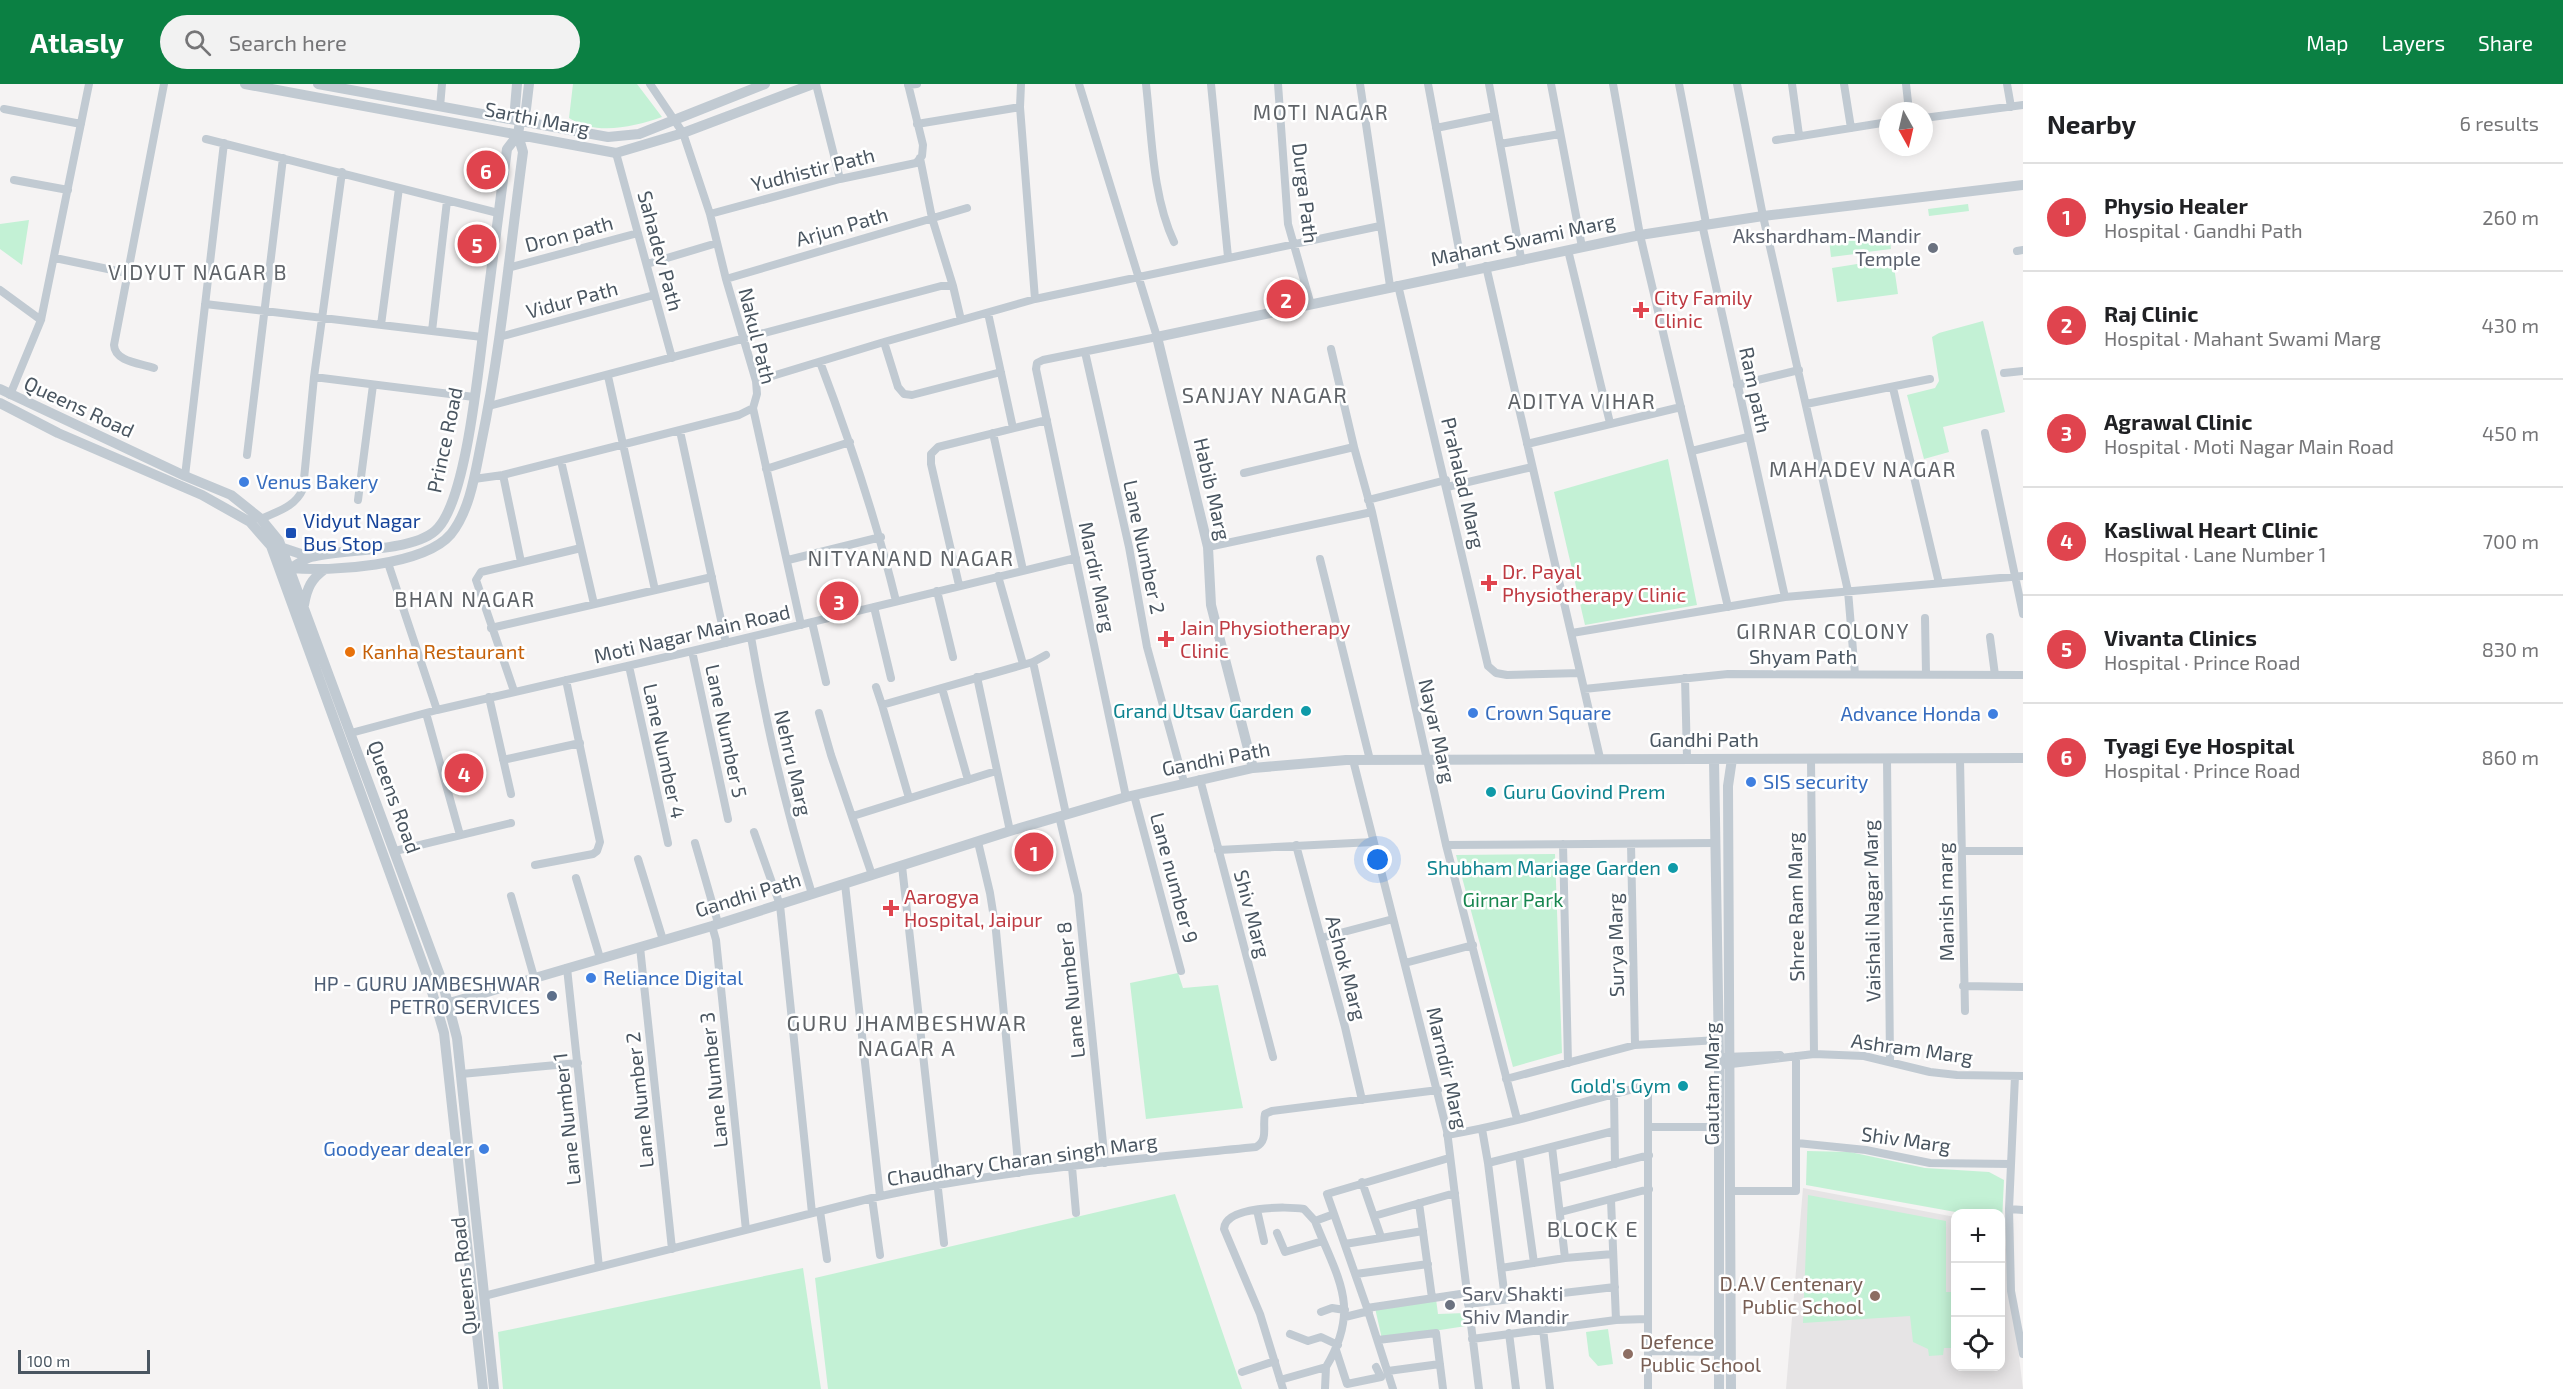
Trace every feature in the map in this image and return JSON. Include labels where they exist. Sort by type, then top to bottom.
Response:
[{"type":"street","points":[[10,395],[41,320],[89,84]]},
{"type":"street","points":[[154,368],[119,357],[114,352],[114,345],[164,84]]},
{"type":"street","name":"Sarthi Marg","points":[[245,84],[616,153],[683,133],[815,84]]},
{"type":"street","points":[[440,107],[442,84]]},
{"type":"street","name":"Prince Road","points":[[517,84],[515,108],[520,121]]},
{"type":"street","name":"Prince Road","points":[[291,568],[312,570],[388,563],[431,550],[450,534],[464,511],[474,480],[489,406],[523,152],[518,135],[520,121],[526,109],[529,84]]},
{"type":"street","name":"Nakul Path","points":[[474,480],[680,431],[739,415],[753,408],[757,394],[756,381],[726,279],[710,214],[683,133],[651,84]]},
{"type":"street","points":[[325,98],[322,85],[608,137],[639,134],[765,84]]},
{"type":"street","points":[[815,84],[840,179]]},
{"type":"street","points":[[917,84],[908,84],[917,123],[932,218],[961,320]]},
{"type":"street","points":[[1021,84],[1020,107],[1035,299]]},
{"type":"street","name":"Habib Marg","points":[[1079,84],[1157,338],[1209,547],[1211,605],[1253,768]]},
{"type":"street","points":[[1146,84],[1160,200],[1166,224],[1174,242]]},
{"type":"street","points":[[1211,84],[1228,257]]},
{"type":"street","name":"Durga Path","points":[[1278,84],[1286,204],[1293,245],[1311,305]]},
{"type":"street","name":"Prahalad Marg","points":[[1360,84],[1380,226],[1447,483],[1488,666],[1496,673],[1507,675],[1580,673]]},
{"type":"street","points":[[1428,84],[1462,271]]},
{"type":"street","points":[[1489,84],[1521,258]]},
{"type":"street","points":[[1554,84],[1560,134],[1582,247]]},
{"type":"street","points":[[1613,84],[1640,234],[1728,607]]},
{"type":"street","name":"Ram path","points":[[1679,84],[1704,224],[1737,385],[1785,597]]},
{"type":"street","points":[[1737,84],[1763,216],[1848,591],[1855,674]]},
{"type":"street","points":[[1792,84],[1799,135]]},
{"type":"street","points":[[1844,84],[1851,128]]},
{"type":"street","points":[[1906,84],[1908,102]]},
{"type":"street","points":[[2007,84],[2011,107]]},
{"type":"street","points":[[1933,117],[2023,105]]},
{"type":"street","points":[[917,123],[1020,107]]},
{"type":"street","points":[[4,109],[81,124]]},
{"type":"street","points":[[1436,128],[1495,116]]},
{"type":"street","points":[[1776,140],[1879,124]]},
{"type":"street","points":[[1500,144],[1560,134]]},
{"type":"street","name":"Prince Road","points":[[291,568],[310,557],[405,544],[423,538],[438,528],[460,478],[474,397],[507,149],[518,135]]},
{"type":"street","points":[[206,139],[498,213]]},
{"type":"street","points":[[184,476],[224,143]]},
{"type":"street","name":"Sahadev Path","points":[[616,153],[672,358]]},
{"type":"street","name":"Yudhistir Path","points":[[710,214],[840,179],[916,163],[921,157]]},
{"type":"street","points":[[247,455],[283,158]]},
{"type":"street","points":[[261,519],[291,505],[299,499],[303,489],[314,377],[342,172]]},
{"type":"street","points":[[14,180],[68,190]]},
{"type":"street","name":"Mahant Swami Marg","points":[[1037,363],[1640,234],[1763,216],[2023,185]]},
{"type":"street","points":[[381,325],[399,188]]},
{"type":"street","points":[[432,331],[447,201]]},
{"type":"street","name":"Arjun Path","points":[[726,279],[967,208]]},
{"type":"street","points":[[756,381],[1035,299],[1380,226]]},
{"type":"street","name":"Dron path","points":[[508,268],[638,232]]},
{"type":"street","points":[[646,264],[717,243]]},
{"type":"street","points":[[1568,250],[1610,423]]},
{"type":"street","points":[[55,258],[127,273]]},
{"type":"street","points":[[1486,266],[1599,758]]},
{"type":"street","points":[[489,406],[941,286],[953,286]]},
{"type":"street","points":[[0,290],[41,320]]},
{"type":"street","name":"Vidur Path","points":[[499,337],[654,295]]},
{"type":"street","points":[[205,304],[482,337]]},
{"type":"street","points":[[988,313],[1013,428]]},
{"type":"street","points":[[884,342],[898,387],[904,394],[912,395],[1001,372]]},
{"type":"street","name":"Nayar Marg","points":[[1331,349],[1372,512],[1446,845],[1517,1119]]},
{"type":"street","name":"Lane Number 2","points":[[1085,352],[1129,547],[1147,647],[1184,782]]},
{"type":"street","points":[[820,362],[850,442],[881,537],[896,601]]},
{"type":"street","name":"Mardir Marg","points":[[1037,363],[1036,369],[1076,558],[1130,796]]},
{"type":"street","points":[[1737,385],[1799,370]]},
{"type":"street","points":[[2004,373],[2023,371]]},
{"type":"street","points":[[608,376],[655,590]]},
{"type":"street","points":[[314,377],[474,397]]},
{"type":"street","points":[[1806,404],[1893,388],[1930,378]]},
{"type":"street","points":[[358,500],[373,384]]},
{"type":"street","points":[[1893,388],[1939,583]]},
{"type":"street","name":"Queens Road","points":[[0,389],[184,476],[231,495],[261,519],[283,548],[442,981],[457,1038],[494,1389]]},
{"type":"street","name":"Queens Road","points":[[0,404],[76,441],[202,495],[250,522],[271,546],[428,978],[444,1033],[483,1389]]},
{"type":"street","points":[[1527,444],[1681,407]]},
{"type":"street","points":[[753,408],[801,625]]},
{"type":"street","points":[[959,585],[931,464],[931,454],[938,447],[1047,420]]},
{"type":"street","points":[[76,441],[81,428]]},
{"type":"street","points":[[680,431],[726,643]]},
{"type":"street","points":[[993,433],[1023,570]]},
{"type":"street","points":[[1985,433],[2019,577],[2023,614]]},
{"type":"street","points":[[1692,451],[1748,438]]},
{"type":"street","points":[[766,469],[850,442]]},
{"type":"street","points":[[1244,473],[1354,447]]},
{"type":"street","points":[[561,461],[594,604]]},
{"type":"street","points":[[1368,500],[1532,467]]},
{"type":"street","points":[[502,475],[521,562]]},
{"type":"street","points":[[1209,547],[1372,512]]},
{"type":"street","points":[[788,560],[881,537]]},
{"type":"street","points":[[283,548],[310,557]]},
{"type":"street","points":[[514,692],[491,628],[476,580],[477,575],[481,572],[581,548]]},
{"type":"street","name":"Moti Nagar Main Road","points":[[351,733],[426,712],[629,666],[1076,558]]},
{"type":"street","points":[[1320,559],[1370,760]]},
{"type":"street","points":[[388,563],[436,710]]},
{"type":"street","points":[[279,571],[291,568]]},
{"type":"street","points":[[304,605],[308,586],[326,568]]},
{"type":"street","points":[[998,576],[1023,664]]},
{"type":"street","points":[[491,628],[712,577]]},
{"type":"street","points":[[1572,633],[1785,597],[2019,577]]},
{"type":"street","points":[[937,591],[953,657]]},
{"type":"street","points":[[874,607],[891,678]]},
{"type":"street","points":[[1925,618],[1926,674]]},
{"type":"street","points":[[812,622],[826,682]]},
{"type":"street","name":"Nehru Marg","points":[[751,637],[773,754],[793,833],[812,894]]},
{"type":"street","points":[[1990,637],[1995,675]]},
{"type":"street","name":"Lane Number 5","points":[[692,651],[728,819]]},
{"type":"street","points":[[882,705],[1033,662],[1046,655]]},
{"type":"street","name":"Lane Number 8","points":[[1033,662],[1078,895],[1105,1163]]},
{"type":"street","name":"Lane Number 4","points":[[629,666],[668,843]]},
{"type":"street","name":"Shyam Path","points":[[1584,689],[1728,674],[2023,675]]},
{"type":"street","points":[[977,677],[1010,831]]},
{"type":"street","points":[[1685,678],[1687,758]]},
{"type":"street","points":[[535,865],[593,854],[599,847],[566,680]]},
{"type":"street","points":[[876,687],[909,798]]},
{"type":"street","points":[[942,688],[968,780]]},
{"type":"street","points":[[489,697],[511,794]]},
{"type":"street","points":[[426,712],[460,835]]},
{"type":"street","points":[[819,713],[872,875]]},
{"type":"street","points":[[503,760],[580,742]]},
{"type":"street","name":"Gandhi Path","points":[[436,1007],[715,925],[1062,815],[1200,778],[1253,768],[1353,760],[2023,758]]},
{"type":"street","name":"Gautam Marg","points":[[1731,1389],[1728,779],[1732,759]]},
{"type":"street","name":"Shree Ram Marg","points":[[1811,759],[1814,1054]]},
{"type":"street","name":"Vaishali Nagar Marg","points":[[1887,759],[1890,1062]]},
{"type":"street","name":"Manish marg","points":[[1960,759],[1964,986],[2023,987]]},
{"type":"street","name":"Marndir Marg","points":[[1353,760],[1438,1090],[1455,1193],[1479,1389]]},
{"type":"street","name":"Gautam Marg","points":[[1714,760],[1719,1061],[1719,1389]]},
{"type":"street","points":[[853,816],[996,771]]},
{"type":"street","name":"Shiv Marg","points":[[1200,778],[1273,1057]]},
{"type":"street","name":"Lane number 9","points":[[1130,796],[1181,971]]},
{"type":"street","points":[[395,851],[512,824]]},
{"type":"street","points":[[754,832],[780,905],[816,1212],[827,1259]]},
{"type":"street","points":[[978,842],[996,931],[1019,1173]]},
{"type":"street","points":[[1218,850],[1373,842]]},
{"type":"street","name":"Lane Number 3","points":[[694,843],[715,925],[746,1230]]},
{"type":"street","points":[[1446,845],[1715,843]]},
{"type":"street","points":[[1563,844],[1568,1063]]},
{"type":"street","name":"Surya Marg","points":[[1631,844],[1635,1045]]},
{"type":"street","name":"Ashok Marg","points":[[1296,845],[1362,1100]]},
{"type":"street","points":[[1962,851],[2023,851]]},
{"type":"street","points":[[638,859],[663,940]]},
{"type":"street","points":[[902,866],[944,1243]]},
{"type":"street","points":[[576,878],[600,958]]},
{"type":"street","points":[[845,884],[880,1255]]},
{"type":"street","points":[[511,896],[534,977]]},
{"type":"street","points":[[1321,938],[1393,919]]},
{"type":"street","points":[[1405,963],[1473,945]]},
{"type":"street","name":"Lane Number 2","points":[[640,947],[672,1249]]},
{"type":"street","name":"Lane Number 1","points":[[567,968],[599,1267]]},
{"type":"street","points":[[1964,986],[1965,1011]]},
{"type":"street","points":[[1506,1079],[1635,1045],[1718,1040]]},
{"type":"street","name":"Ashram Marg","points":[[1719,1061],[1731,1061],[1764,1054],[1864,1056],[1930,1072],[2019,1076]]},
{"type":"street","points":[[1731,1191],[1796,1191],[1796,1056]]},
{"type":"street","points":[[461,1074],[578,1062]]},
{"type":"street","points":[[2019,1076],[2009,1209],[2011,1291],[2023,1354]]},
{"type":"street","points":[[1447,1135],[1482,1129],[1645,1086],[1648,1088],[1649,1189],[1645,1353],[1648,1389]]},
{"type":"street","name":"Chaudhary Charan singh Marg","points":[[484,1296],[876,1197],[937,1185],[1019,1173],[1256,1147],[1262,1144],[1264,1137],[1265,1114],[1438,1090]]},
{"type":"street","points":[[1614,1094],[1615,1164]]},
{"type":"street","points":[[1649,1127],[1719,1127]]},
{"type":"street","points":[[1482,1129],[1505,1299]]},
{"type":"street","points":[[1488,1163],[1614,1131]]},
{"type":"street","name":"Shiv Marg","points":[[1797,1143],[1866,1150],[1930,1163],[2011,1164]]},
{"type":"street","points":[[1552,1147],[1565,1258]]},
{"type":"street","points":[[1519,1155],[1534,1263]]},
{"type":"street","points":[[1556,1179],[1649,1155]]},
{"type":"street","points":[[1393,1389],[1356,1274],[1327,1194],[1449,1158]]},
{"type":"street","points":[[1072,1167],[1076,1213]]},
{"type":"street","points":[[1362,1182],[1381,1237]]},
{"type":"street","points":[[1561,1212],[1649,1189]]},
{"type":"street","points":[[1374,1216],[1455,1193]]},
{"type":"street","points":[[1611,1200],[1616,1320]]},
{"type":"street","points":[[1419,1203],[1432,1298]]},
{"type":"street","points":[[1325,1389],[1326,1367],[1337,1347],[1345,1314],[1340,1282],[1315,1221],[1304,1209],[1269,1207],[1227,1219],[1224,1229],[1260,1314],[1281,1384],[1326,1367]]},
{"type":"street","points":[[2009,1209],[2023,1210]]},
{"type":"street","points":[[1257,1210],[1264,1241]]},
{"type":"street","points":[[1315,1221],[1334,1214]]},
{"type":"street","points":[[1345,1244],[1423,1231]]},
{"type":"street","points":[[1277,1233],[1285,1252],[1323,1241]]},
{"type":"street","points":[[1501,1268],[1565,1258],[1613,1254]]},
{"type":"street","points":[[1356,1274],[1428,1264]]},
{"type":"street","points":[[1468,1304],[1615,1287]]},
{"type":"street","points":[[2011,1291],[2023,1292]]},
{"type":"street","points":[[1321,1312],[1332,1308],[1345,1314],[1467,1293]]},
{"type":"street","points":[[1472,1339],[1616,1320],[1647,1319]]},
{"type":"street","points":[[1543,1329],[1550,1389]]},
{"type":"street","points":[[1378,1340],[1436,1333],[1443,1389]]},
{"type":"street","points":[[1509,1333],[1516,1389]]},
{"type":"street","points":[[1290,1334],[1308,1341],[1322,1337],[1337,1347],[1347,1384],[1381,1377],[1376,1367]]},
{"type":"street","points":[[1645,1353],[1719,1352]]},
{"type":"street","points":[[1242,1372],[1275,1361]]},
{"type":"street","points":[[1388,1371],[1440,1364]]},
{"type":"shaded area","name":"D.A.V Centenary Public School","points":[[1803,1188],[1951,1216],[1951,1371],[2005,1371],[2005,1241],[2023,1389],[1786,1389]]},
{"type":"green space","points":[[573,84],[637,84],[662,117],[615,128],[580,124],[569,118]]},
{"type":"green space","points":[[1968,204],[1969,211],[1929,216],[1928,209]]},
{"type":"green space","points":[[29,220],[22,265],[0,249],[0,224]]},
{"type":"green space","points":[[1889,230],[1891,249],[1867,252],[1864,249],[1858,250],[1855,254],[1831,257],[1829,239]]},
{"type":"green space","points":[[1893,260],[1898,294],[1837,302],[1832,268],[1857,264],[1863,267],[1869,263]]},
{"type":"green space","points":[[1983,321],[2005,412],[1943,427],[1949,452],[1924,459],[1907,395],[1935,388],[1939,381],[1932,337]]},
{"type":"green space","points":[[1668,459],[1697,605],[1585,625],[1554,492]]},
{"type":"green space","name":"Girnar Park","points":[[1555,854],[1562,1053],[1513,1067],[1456,855]]},
{"type":"green space","points":[[1178,973],[1183,988],[1218,985],[1243,1108],[1146,1119],[1130,983]]},
{"type":"green space","points":[[1807,1151],[1850,1152],[1925,1168],[1989,1172],[2004,1180],[2003,1209],[1951,1209],[1951,1211],[1806,1185]]},
{"type":"green space","points":[[1175,1194],[1242,1389],[828,1389],[815,1278]]},
{"type":"green space","points":[[1808,1195],[1946,1221],[1946,1292],[1951,1292],[1951,1348],[1944,1348],[1943,1355],[1929,1356],[1928,1349],[1913,1342],[1910,1316],[1803,1323]]},
{"type":"green space","points":[[803,1268],[821,1389],[503,1389],[498,1332]]},
{"type":"green space","points":[[1436,1299],[1438,1314],[1465,1313],[1466,1326],[1382,1339],[1375,1308]]},
{"type":"green space","points":[[1608,1329],[1613,1364],[1598,1366],[1589,1356],[1586,1332]]},
{"type":"place","name":"Tyagi Eye Hospital","points":[[486,170]]},
{"type":"place","name":"Vivanta Clinics","points":[[477,244]]},
{"type":"place","name":"Akshardham-Mandir Temple","points":[[1933,248]]},
{"type":"place","name":"Raj Clinic","points":[[1286,299]]},
{"type":"place","name":"City Family Clinic","points":[[1641,310]]},
{"type":"place","name":"Venus Bakery","points":[[244,482]]},
{"type":"place","name":"Vidyut Nagar Bus Stop","points":[[291,533]]},
{"type":"place","name":"Dr. Payal Physiotherapy Clinic","points":[[1489,583]]},
{"type":"place","name":"Agrawal Clinic","points":[[839,601]]},
{"type":"place","name":"Jain Physiotherapy Clinic","points":[[1166,639]]},
{"type":"place","name":"Kanha Restaurant","points":[[350,652]]},
{"type":"place","name":"Grand Utsav Garden","points":[[1306,711]]},
{"type":"place","name":"Crown Square","points":[[1473,713]]},
{"type":"place","name":"Advance Honda","points":[[1993,714]]},
{"type":"place","name":"Kasliwal Heart Clinic","points":[[464,773]]},
{"type":"place","name":"SIS security","points":[[1751,782]]},
{"type":"place","name":"Guru Govind Prem","points":[[1491,792]]},
{"type":"place","name":"Physio Healer","points":[[1034,852]]},
{"type":"place","name":"Shubham Mariage Garden","points":[[1673,868]]},
{"type":"place","name":"Aarogya Hospital, Jaipur","points":[[891,908]]},
{"type":"place","name":"Reliance Digital","points":[[591,978]]},
{"type":"place","name":"HP - GURU JAMBESHWAR PETRO SERVICES","points":[[552,996]]},
{"type":"place","name":"Gold's Gym","points":[[1683,1086]]},
{"type":"place","name":"Goodyear dealer","points":[[484,1149]]},
{"type":"place","name":"D.A.V Centenary Public School","points":[[1875,1296]]},
{"type":"place","name":"Sarv Shakti Shiv Mandir","points":[[1450,1305]]},
{"type":"place","name":"Defence Public School","points":[[1628,1354]]},
{"type":"district","name":"MOTI NAGAR","points":[[1321,113]]},
{"type":"district","name":"VIDYUT NAGAR B","points":[[198,273]]},
{"type":"district","name":"SANJAY NAGAR","points":[[1265,395]]},
{"type":"district","name":"ADITYA VIHAR","points":[[1582,402]]},
{"type":"district","name":"MAHADEV NAGAR","points":[[1863,470]]},
{"type":"district","name":"NITYANAND NAGAR","points":[[911,559]]},
{"type":"district","name":"BHAN NAGAR","points":[[465,600]]},
{"type":"district","name":"GIRNAR COLONY","points":[[1823,632]]},
{"type":"district","name":"GURU JHAMBESHWAR NAGAR A","points":[[907,1036]]},
{"type":"district","name":"BLOCK E","points":[[1593,1229]]}]
